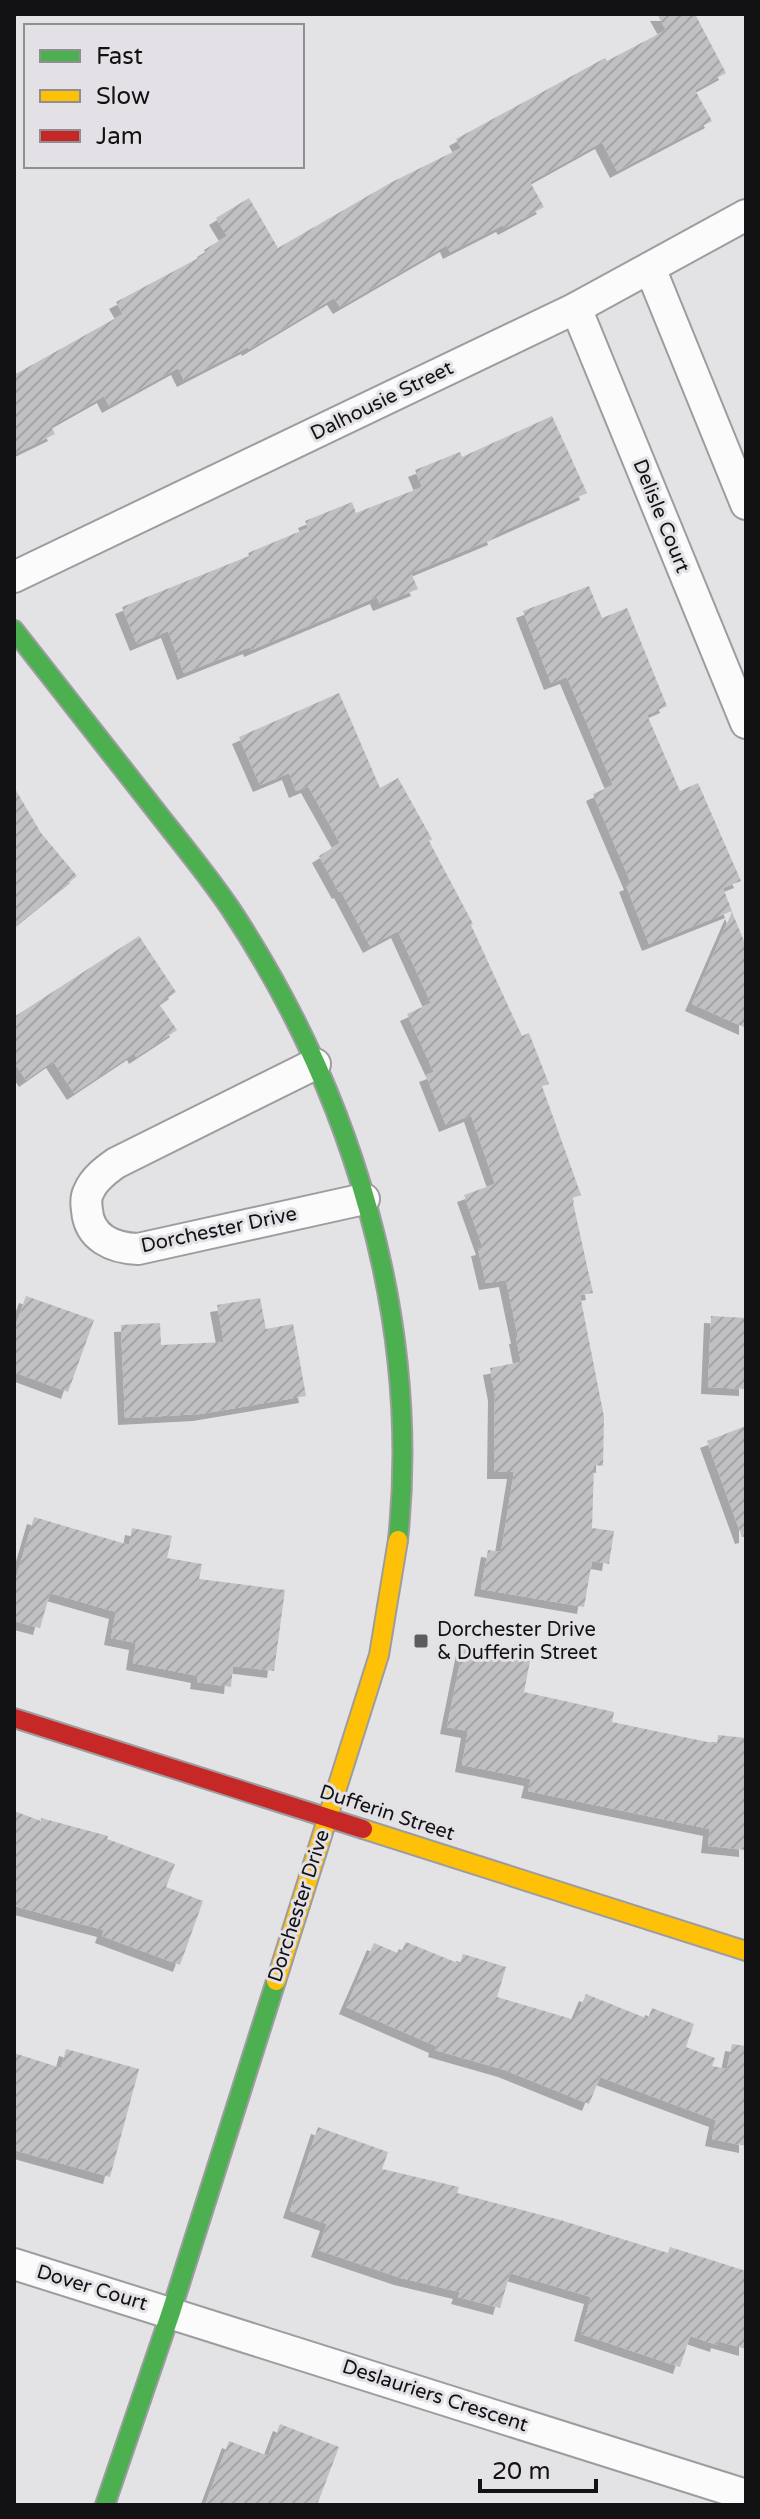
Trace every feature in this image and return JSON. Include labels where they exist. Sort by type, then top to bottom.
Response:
[{"type":"street","name":"Dalhousie Street","points":[[14,577],[576,308],[746,215]]},
{"type":"street","points":[[650,268],[746,504]]},
{"type":"street","name":"Delisle Court","points":[[576,308],[746,723]]},
{"type":"street","name":"Dorchester Drive","points":[[14,630],[224,899],[268,969],[315,1064],[364,1199],[386,1284],[401,1383],[403,1437],[400,1515],[394,1578],[379,1655],[171,2312],[105,2505]]},
{"type":"street","name":"Dorchester Drive","points":[[315,1064],[116,1163],[89,1190],[87,1214],[90,1225],[108,1244],[138,1249],[364,1199]]},
{"type":"street","name":"Dufferin Street","points":[[14,1718],[746,1951]]},
{"type":"street","name":"Dover Court","points":[[14,2264],[171,2312]]},
{"type":"street","name":"Deslauriers Crescent","points":[[171,2312],[746,2495]]},
{"type":"building","points":[[657,14],[695,14],[726,73],[695,90],[712,121],[617,171],[602,142],[530,182],[544,207],[505,228],[503,225],[450,252],[447,245],[340,307],[334,298],[249,349],[184,380],[178,368],[109,406],[104,396],[51,426],[55,434],[14,454],[14,375],[123,314],[116,302],[206,254],[204,250],[227,236],[216,218],[249,198],[278,248],[392,182],[461,148],[456,139],[605,58],[607,61],[666,30]]},
{"type":"building","points":[[552,416],[587,493],[494,535],[495,538],[411,573],[418,589],[380,604],[377,597],[251,650],[250,647],[184,673],[168,631],[137,644],[122,607],[249,556],[248,553],[308,528],[305,521],[352,502],[356,513],[422,487],[415,470],[460,452],[462,457]]},
{"type":"building","points":[[589,586],[602,618],[627,608],[667,706],[647,715],[680,791],[698,783],[741,881],[723,888],[732,911],[649,944],[626,885],[631,883],[593,794],[613,785],[567,677],[551,683],[523,611]]},
{"type":"building","points":[[339,693],[380,788],[398,778],[473,924],[522,1036],[529,1033],[549,1084],[542,1086],[581,1195],[572,1198],[593,1293],[580,1295],[604,1417],[603,1466],[594,1465],[592,1528],[614,1531],[609,1564],[592,1561],[584,1607],[481,1589],[488,1550],[501,1552],[514,1472],[494,1472],[495,1394],[490,1368],[521,1362],[506,1280],[486,1283],[478,1249],[483,1248],[464,1195],[495,1184],[471,1115],[446,1125],[426,1075],[434,1072],[407,1014],[431,1003],[398,931],[370,946],[319,856],[340,843],[308,786],[296,791],[289,773],[260,785],[239,737]]},
{"type":"building","points":[[14,787],[41,833],[77,876],[14,927]]},
{"type":"building","points":[[732,912],[746,946],[746,1028],[692,1004]]},
{"type":"building","points":[[139,936],[176,992],[159,1004],[177,1030],[136,1057],[134,1053],[74,1093],[53,1061],[26,1080],[14,1062],[14,1017]]},
{"type":"building","points":[[26,1296],[94,1320],[68,1392],[14,1372],[14,1330]]},
{"type":"building","points":[[260,1298],[266,1329],[293,1324],[306,1396],[200,1414],[125,1418],[121,1325],[160,1323],[161,1345],[224,1342],[217,1305]]},
{"type":"building","points":[[711,1316],[746,1318],[746,1389],[708,1387]]},
{"type":"building","points":[[746,1426],[746,1536],[742,1537],[707,1441]]},
{"type":"building","points":[[34,1517],[129,1545],[132,1528],[172,1536],[167,1558],[202,1564],[199,1579],[285,1590],[274,1671],[233,1666],[231,1687],[197,1682],[198,1676],[133,1663],[136,1643],[111,1638],[116,1612],[50,1593],[40,1628],[14,1621],[14,1585]]},
{"type":"building","points":[[463,1648],[530,1661],[524,1692],[614,1712],[612,1722],[717,1744],[718,1735],[746,1738],[746,1850],[708,1846],[710,1829],[528,1791],[531,1779],[462,1765],[468,1731],[447,1727]]},
{"type":"building","points":[[14,1811],[41,1821],[41,1818],[108,1836],[107,1839],[175,1864],[166,1887],[203,1901],[180,1965],[102,1936],[104,1930],[14,1906]]},
{"type":"building","points":[[406,1942],[460,1964],[463,1954],[506,1967],[497,1997],[575,2020],[586,1994],[648,2019],[652,2008],[694,2024],[686,2047],[715,2058],[712,2066],[727,2069],[732,2044],[746,2046],[746,2146],[712,2139],[716,2120],[600,2077],[589,2104],[505,2070],[435,2050],[436,2046],[346,2007],[374,1943],[400,1954]]},
{"type":"building","points":[[66,2049],[139,2069],[110,2177],[14,2150],[14,2053],[61,2068]]},
{"type":"building","points":[[318,2127],[388,2152],[382,2169],[459,2187],[457,2193],[668,2253],[670,2247],[746,2271],[746,2349],[718,2341],[717,2345],[690,2336],[680,2367],[581,2334],[591,2297],[510,2273],[500,2308],[458,2297],[460,2292],[401,2278],[318,2250],[327,2224],[290,2211]]},
{"type":"building","points":[[280,2424],[339,2447],[317,2505],[205,2505],[229,2441],[268,2456]]},
{"type":"traffic: fast","points":[[14,630],[230,908],[273,979],[311,1053],[343,1131],[368,1210],[387,1291],[399,1374],[402,1457],[398,1540]]},
{"type":"traffic: fast","points":[[105,2505],[171,2312],[276,1981]]},
{"type":"traffic: slow","points":[[276,1981],[379,1655],[398,1540]]},
{"type":"traffic: slow","points":[[363,1829],[746,1951]]},
{"type":"traffic: jam","points":[[14,1718],[363,1829]]},
{"type":"place","name":"Dorchester Drive & Dufferin Street","points":[[421,1641]]}]
